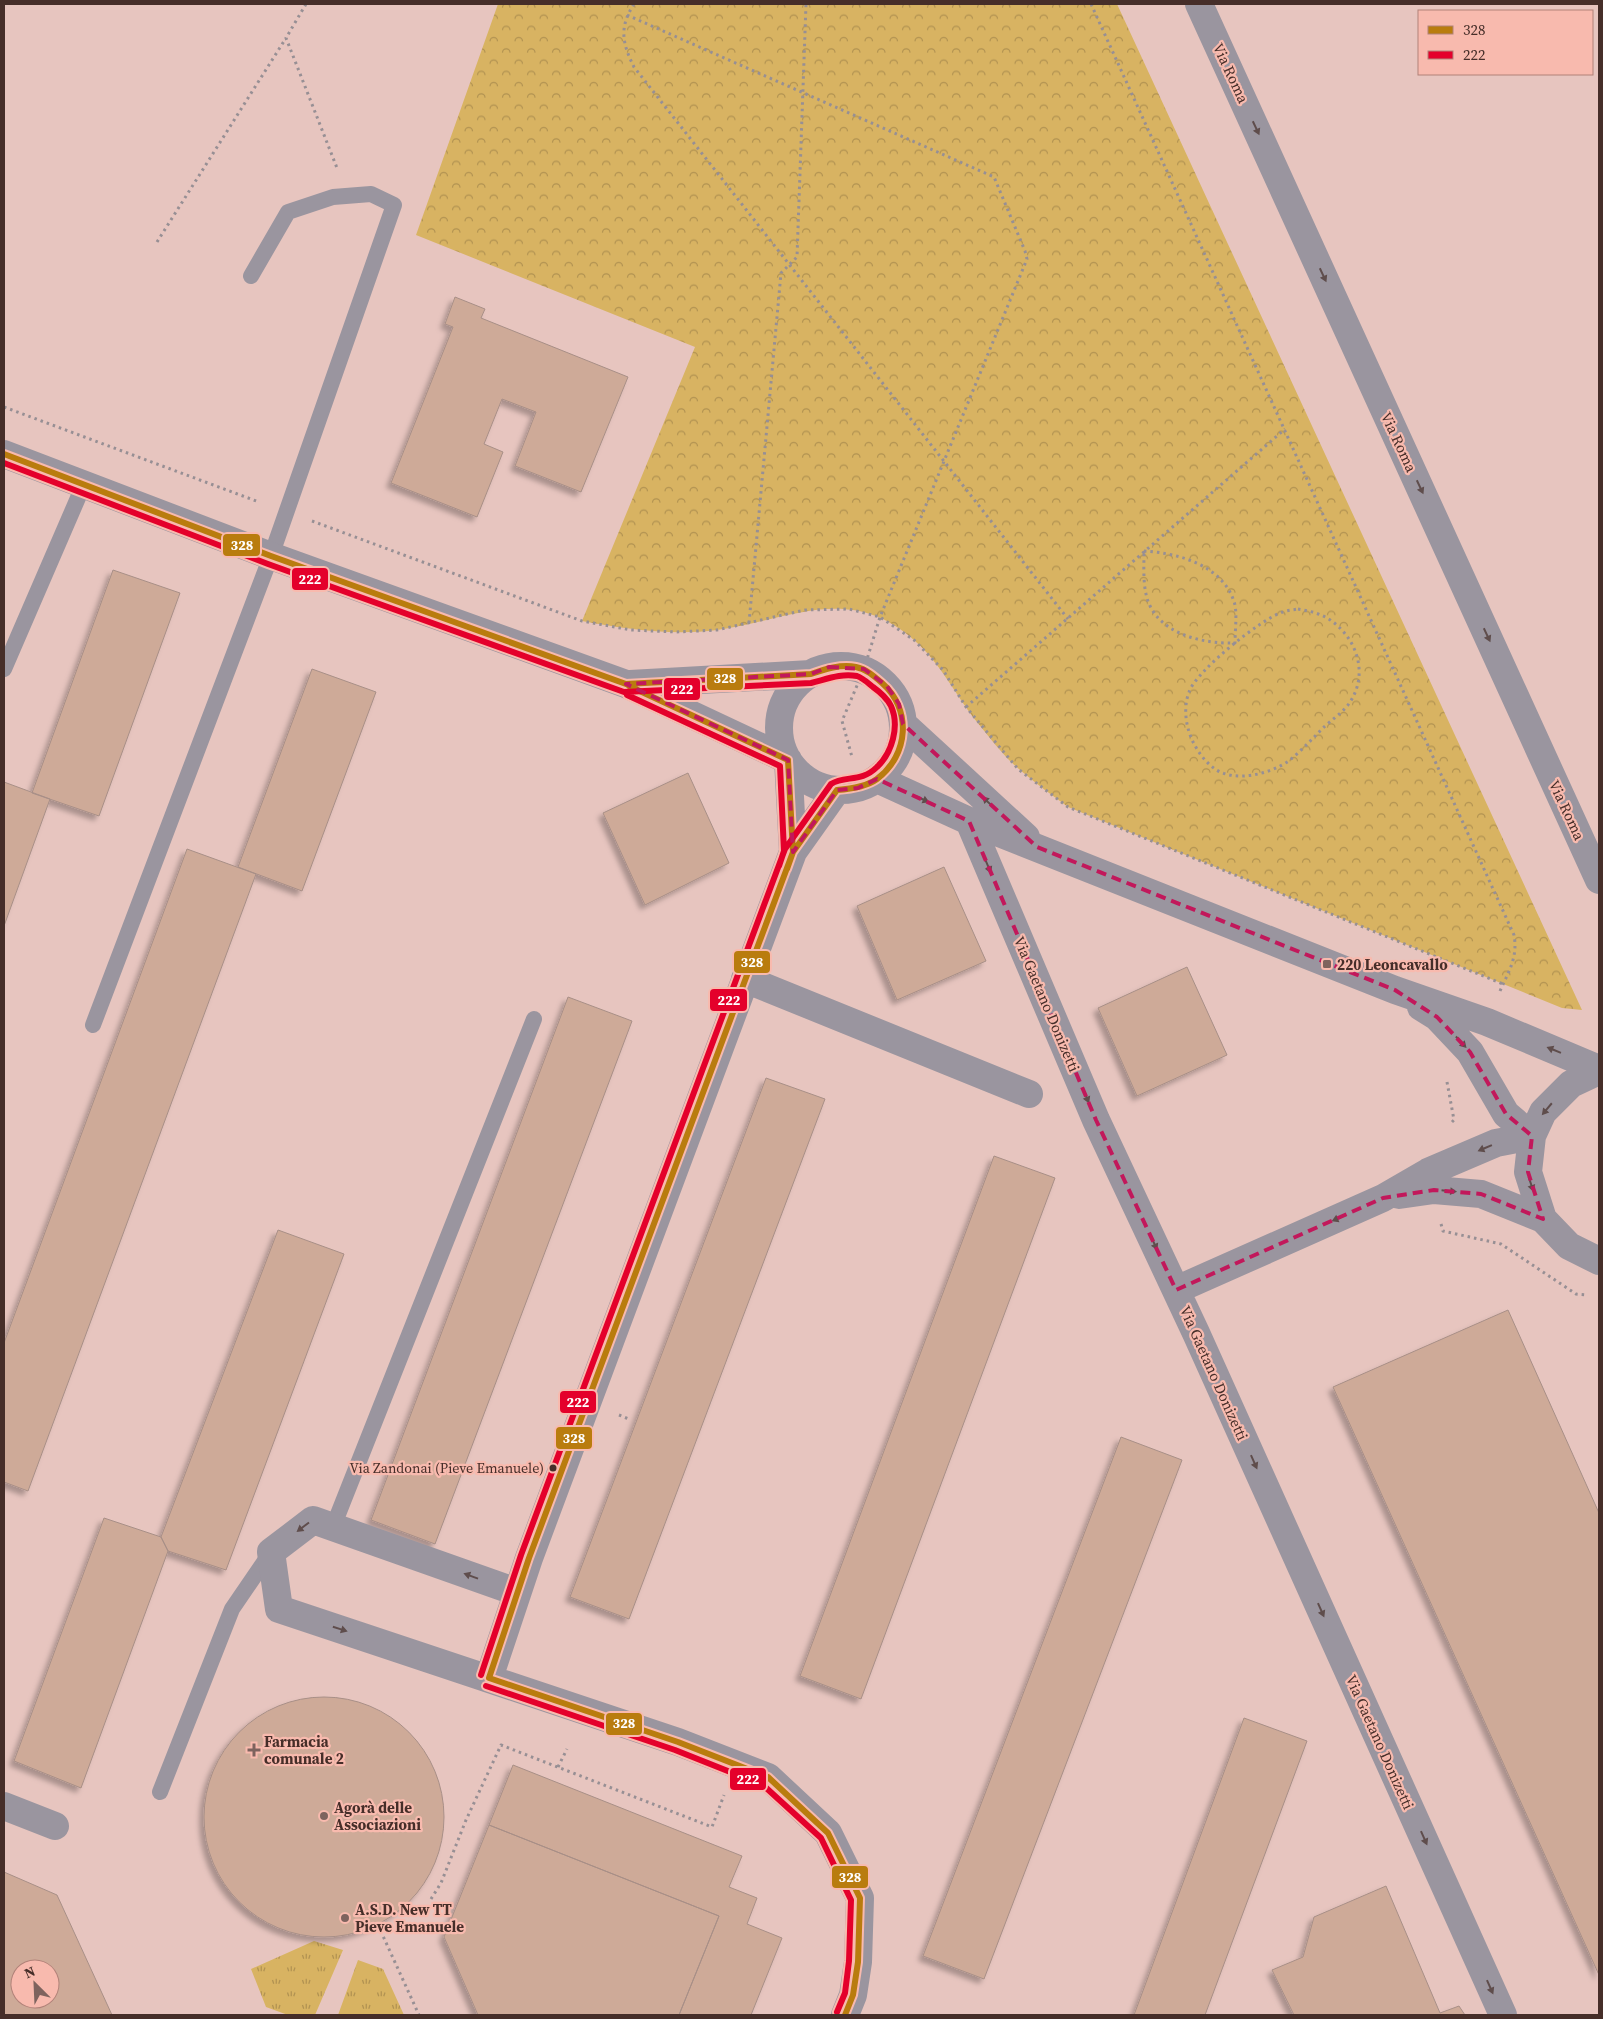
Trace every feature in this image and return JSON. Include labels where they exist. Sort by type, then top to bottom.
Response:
[{"type":"street","name":"Via Roma","points":[[1199,4],[1599,880]]},
{"type":"street","points":[[5,457],[84,484],[271,556],[626,684],[788,760]]},
{"type":"street","points":[[829,667],[850,667],[864,670],[887,686],[899,704],[904,724],[901,745],[892,764],[877,779],[858,788],[837,790],[818,786],[800,775],[788,760],[780,742],[779,722],[784,703],[795,686],[811,674],[829,667]]},
{"type":"street","points":[[626,684],[811,674]]},
{"type":"street","points":[[904,724],[1037,847]]},
{"type":"street","points":[[788,760],[793,852]]},
{"type":"street","points":[[877,779],[969,821],[1396,990],[1487,1022],[1599,1070]]},
{"type":"street","points":[[489,1678],[517,1592],[793,852],[837,790]]},
{"type":"street","name":"Via Gaetano Donizetti","points":[[969,821],[1096,1120],[1176,1290],[1503,2015]]},
{"type":"street","points":[[745,980],[1029,1094]]},
{"type":"street","points":[[1396,990],[1437,1017],[1464,1045],[1506,1114],[1532,1136]]},
{"type":"street","points":[[1599,1070],[1570,1084],[1543,1112],[1532,1136],[1528,1172],[1543,1218],[1569,1246],[1599,1261]]},
{"type":"street","points":[[1176,1290],[1383,1198],[1428,1172],[1496,1143],[1532,1136]]},
{"type":"street","points":[[1383,1198],[1434,1190],[1481,1194],[1543,1218]]},
{"type":"street","points":[[517,1592],[313,1520],[270,1552],[279,1609],[678,1742],[768,1778],[828,1833],[860,1898],[858,1962],[853,1994],[845,2015]]},
{"type":"street","points":[[4,1806],[55,1826]]},
{"type":"lane","points":[[93,1025],[271,556],[394,205],[371,194],[333,198],[288,212],[252,276]]},
{"type":"lane","points":[[4,669],[84,484]]},
{"type":"lane","points":[[333,1527],[534,1019]]},
{"type":"lane","points":[[160,1792],[232,1609],[270,1552]]},
{"type":"path","points":[[157,242],[306,4]]},
{"type":"path","points":[[634,4],[627,15],[623,43],[634,67],[1068,619]]},
{"type":"path","points":[[749,623],[782,273],[797,257],[806,4]]},
{"type":"path","points":[[1092,4],[1514,935],[1515,955],[1513,965],[1503,984]]},
{"type":"path","points":[[627,15],[994,177],[1026,251],[1027,259],[880,617],[864,670],[842,721],[852,755],[852,762]]},
{"type":"path","points":[[286,38],[348,196]]},
{"type":"path","points":[[4,407],[268,505]]},
{"type":"path","points":[[966,707],[1285,429]]},
{"type":"path","points":[[1144,551],[1146,595],[1151,607],[1164,624],[1180,635],[1200,641],[1235,644],[1259,625],[1282,612],[1298,609],[1316,613],[1333,621],[1352,644],[1359,659],[1360,673],[1356,690],[1350,703],[1289,760],[1274,768],[1253,775],[1223,775],[1208,764],[1196,748],[1190,735],[1186,707],[1189,691],[1197,678],[1235,644],[1236,623],[1234,604],[1227,587],[1211,572],[1195,561],[1168,554],[1144,551]]},
{"type":"path","points":[[617,1413],[630,1420]]},
{"type":"path","points":[[431,1899],[441,1883],[466,1820],[501,1745],[712,1826],[725,1793]]},
{"type":"path","points":[[558,1767],[566,1750]]},
{"type":"path","points":[[378,1925],[419,2015]]},
{"type":"highlighted area","points":[[829,667],[864,669],[887,686],[899,704],[903,724],[1037,847],[1395,990],[1437,1017],[1470,1052],[1506,1114],[1532,1136],[1528,1172],[1543,1219],[1481,1194],[1434,1190],[1383,1198],[1176,1290],[1096,1120],[969,821],[877,779],[858,788],[837,790],[793,852],[788,760],[626,684],[811,674]]},
{"type":"green space","points":[[498,4],[1117,4],[1582,1010],[1562,1008],[1068,807],[1014,765],[992,741],[925,650],[891,623],[867,613],[843,609],[819,610],[700,632],[632,629],[582,621],[695,347],[416,235]]},
{"type":"green space","points":[[314,1941],[343,1950],[315,2015],[288,2015],[266,2007],[251,1969]]},
{"type":"green space","points":[[358,1960],[383,1969],[404,2015],[338,2015]]},
{"type":"building","points":[[455,297],[485,309],[481,318],[628,377],[581,492],[515,466],[536,412],[502,399],[484,444],[503,452],[477,517],[391,483],[453,327],[445,324]]},
{"type":"building","points":[[113,570],[180,593],[99,816],[32,793]]},
{"type":"building","points":[[312,669],[376,692],[302,891],[238,867]]},
{"type":"building","points":[[688,773],[729,863],[645,905],[603,813]]},
{"type":"building","points":[[4,782],[50,799],[4,926]]},
{"type":"building","points":[[187,849],[256,874],[28,1491],[4,1482],[4,1343]]},
{"type":"building","points":[[944,867],[986,961],[897,1000],[857,906]]},
{"type":"building","points":[[1187,967],[1227,1055],[1137,1096],[1098,1008]]},
{"type":"building","points":[[568,997],[632,1021],[435,1544],[371,1520]]},
{"type":"building","points":[[766,1078],[825,1099],[629,1619],[570,1597]]},
{"type":"building","points":[[994,1156],[1055,1178],[861,1699],[800,1676]]},
{"type":"building","points":[[278,1230],[344,1254],[226,1570],[168,1551],[161,1537]]},
{"type":"building","points":[[1508,1310],[1599,1513],[1599,1975],[1333,1387]]},
{"type":"building","points":[[1121,1437],[1182,1460],[984,1979],[923,1956]]},
{"type":"building","points":[[104,1518],[161,1537],[168,1551],[81,1788],[14,1761]]},
{"type":"building","name":"Agorà delle Associazioni","points":[[312,1697],[336,1697],[359,1702],[381,1711],[409,1732],[424,1750],[435,1771],[442,1794],[444,1817],[442,1840],[435,1863],[424,1884],[409,1902],[381,1923],[359,1932],[336,1937],[312,1937],[289,1932],[267,1923],[248,1910],[231,1893],[218,1874],[209,1852],[204,1829],[204,1805],[209,1782],[218,1760],[231,1741],[248,1724],[267,1711],[289,1702]]},
{"type":"building","points":[[1244,1718],[1307,1741],[1205,2015],[1134,2015]]},
{"type":"building","points":[[513,1765],[742,1856],[729,1887],[757,1898],[747,1924],[782,1938],[751,2015],[679,2015],[719,1916],[489,1825]]},
{"type":"building","points":[[489,1825],[719,1916],[679,2015],[478,2015],[444,1937]]},
{"type":"building","points":[[4,1872],[57,1895],[112,2015],[4,2015]]},
{"type":"building","points":[[1386,1886],[1440,2013],[1459,2006],[1465,2015],[1294,2015],[1272,1970],[1303,1957],[1314,1917]]},
{"type":"transit line","name":"328","points":[[4,454],[271,556],[626,684],[811,674],[822,670],[850,666],[870,673],[892,694],[898,706],[902,718],[903,732],[896,758],[888,769],[868,784],[837,790],[793,852],[529,1558],[489,1678]]},
{"type":"transit line","name":"222","points":[[4,463],[268,564],[624,692],[811,683],[851,675],[865,681],[883,695],[891,706],[895,722],[893,739],[882,761],[865,775],[836,781],[831,784],[785,849],[521,1555],[481,1675]]},
{"type":"transit line","name":"328","points":[[629,686],[788,760]]},
{"type":"transit line","name":"222","points":[[627,695],[780,766],[784,851],[779,866]]},
{"type":"transit line","name":"328","points":[[787,869],[793,852],[788,760]]},
{"type":"transit line","name":"328","points":[[489,1678],[678,1742],[768,1777],[828,1833],[860,1898],[858,1962],[853,1995],[845,2015]]},
{"type":"transit line","name":"222","points":[[486,1686],[675,1750],[763,1785],[821,1838],[851,1900],[849,1961],[845,1993],[837,2012]]},
{"type":"place","name":"220 Leoncavallo","points":[[1327,964]]},
{"type":"place","name":"Via Zandonai (Pieve Emanuele)","points":[[553,1468]]},
{"type":"place","name":"Farmacia comunale 2","points":[[254,1750]]},
{"type":"place","name":"Agorà delle Associazioni","points":[[324,1816]]},
{"type":"place","name":"A.S.D. New TT Pieve Emanuele","points":[[345,1918]]}]
